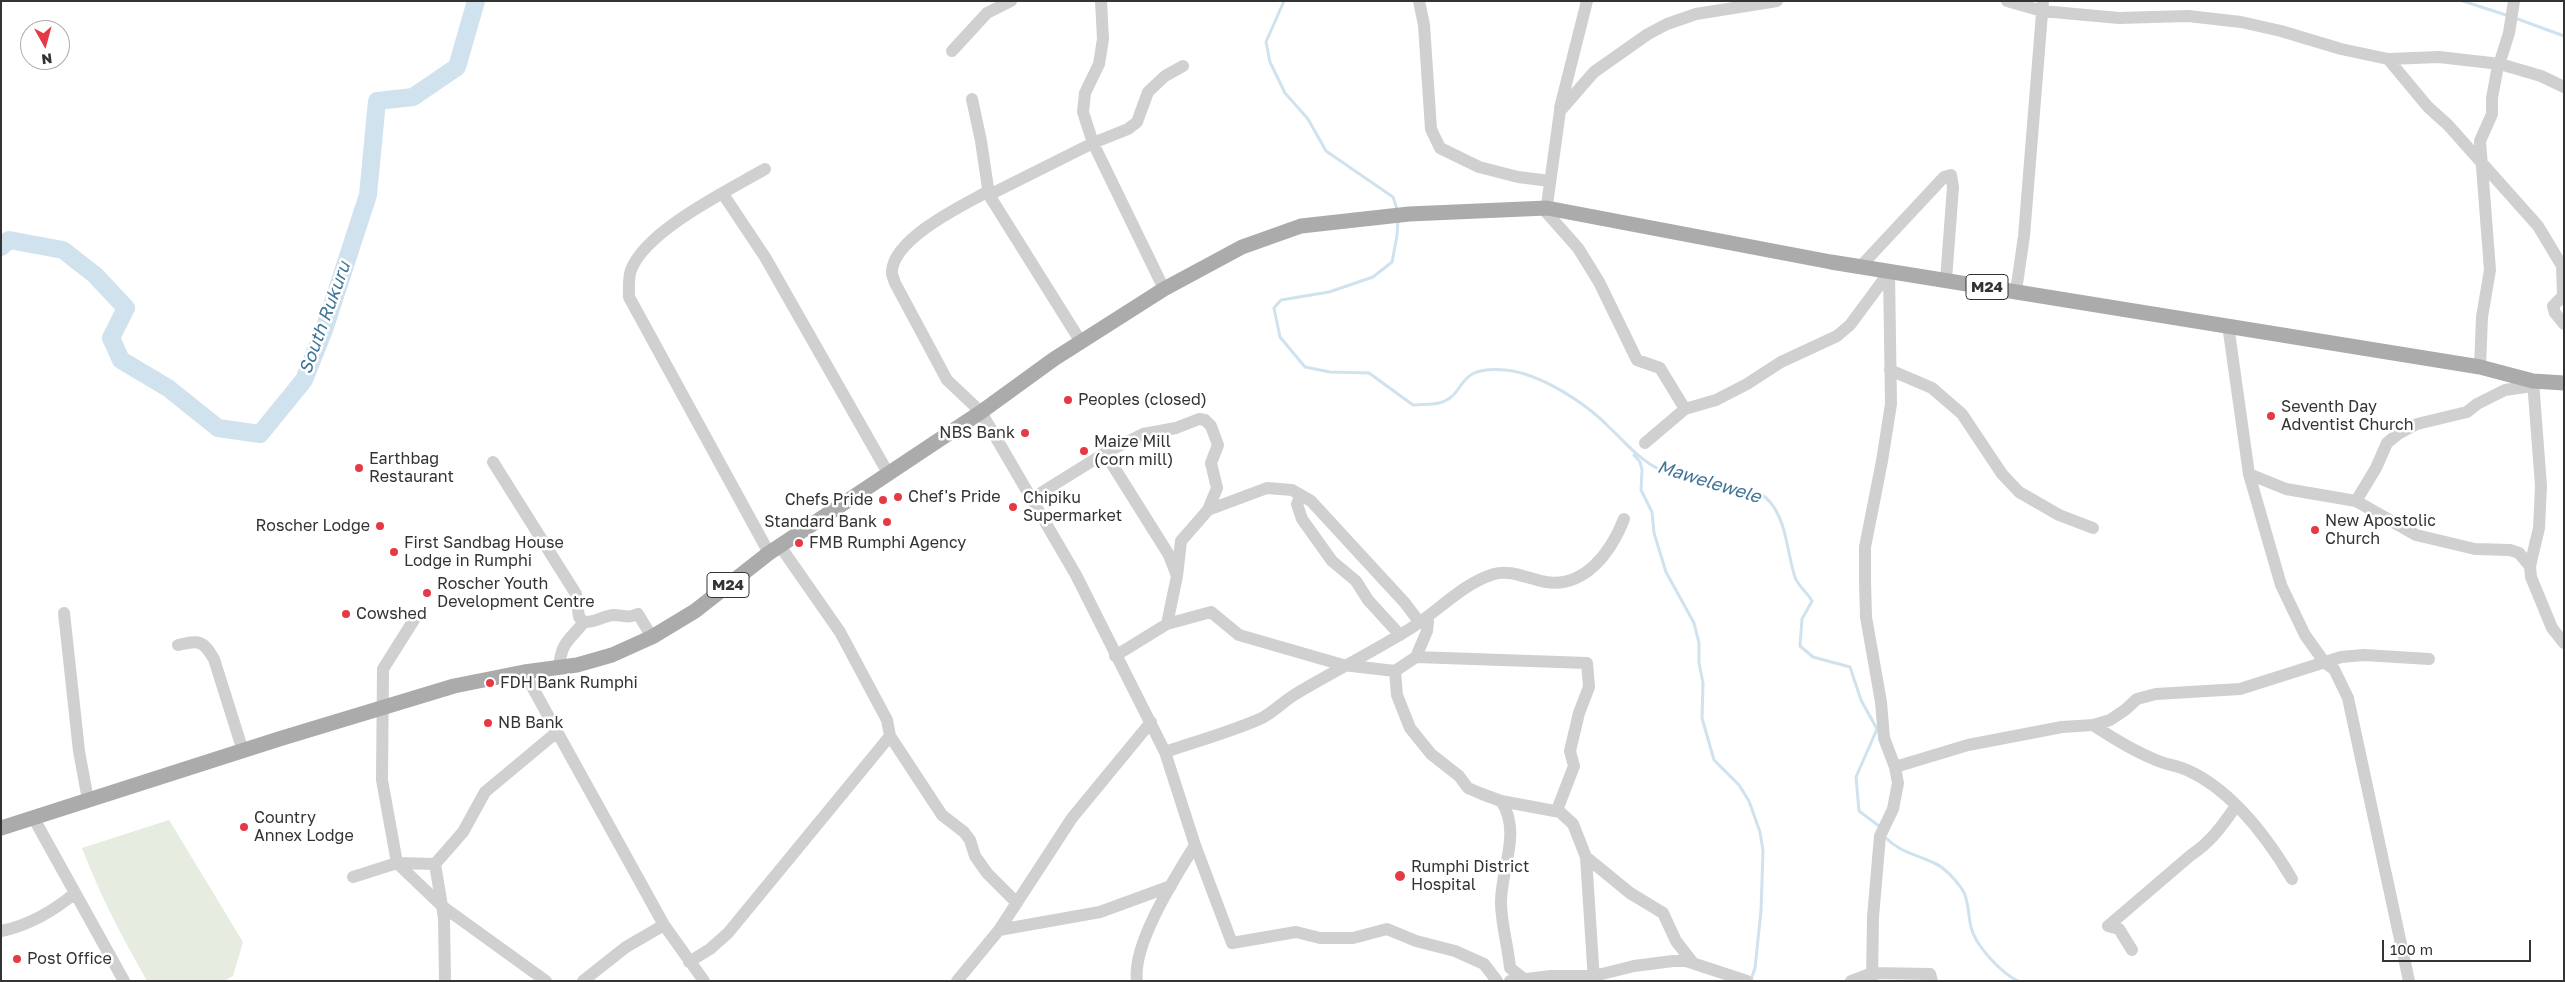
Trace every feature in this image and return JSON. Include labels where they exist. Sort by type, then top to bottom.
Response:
[{"type":"main road","name":"M24","points":[[1,828],[454,686],[524,672],[559,668],[612,656],[652,637],[695,611],[774,549],[981,412],[1081,342],[1164,289],[1242,247],[1302,226],[1409,214],[1547,208],[1888,273],[1946,280],[2228,325],[2480,368],[2533,384],[2564,383]]},
{"type":"street","points":[[952,51],[987,13],[1011,1]]},
{"type":"street","points":[[1101,1],[1103,39],[1099,64],[1085,92],[1083,112],[1093,143],[1164,289]]},
{"type":"street","points":[[1419,1],[1424,25],[1431,129],[1440,148],[1479,167],[1518,177],[1550,181]]},
{"type":"street","points":[[1587,1],[1560,111],[1547,208],[1550,217],[1578,248],[1599,282],[1637,360],[1660,368],[1685,409]]},
{"type":"street","points":[[2007,1],[2042,6],[2061,12],[2119,18],[2188,16],[2241,22],[2281,30],[2341,49],[2388,59],[2439,57],[2500,64],[2541,76],[2564,87]]},
{"type":"street","points":[[2061,12],[2074,1]]},
{"type":"street","points":[[2480,368],[2482,317],[2490,270],[2480,140],[2492,114],[2492,98],[2509,33],[2514,1]]},
{"type":"street","points":[[1560,111],[1594,72],[1666,24],[1696,14],[1775,2]]},
{"type":"street","points":[[2016,291],[2024,236],[2042,6]]},
{"type":"street","points":[[2388,59],[2428,107],[2448,125],[2538,226],[2562,266],[2563,296],[2553,306],[2553,309],[2564,324]]},
{"type":"street","points":[[1183,66],[1165,76],[1148,92],[1137,122],[1128,129],[1093,143],[989,195],[985,194],[940,217],[899,250],[891,272],[894,283],[947,380],[981,412],[1076,575],[1115,656],[1165,752],[1195,845],[1232,943],[1296,932],[1320,938],[1353,938],[1387,929],[1416,941],[1455,950],[1484,964],[1497,981]]},
{"type":"street","points":[[972,99],[981,141],[989,195],[1081,342]]},
{"type":"street","points":[[765,169],[665,230],[644,252],[631,270],[628,297],[774,549],[840,632],[887,720],[890,736],[942,815],[964,832],[970,840],[975,856],[987,873],[1017,903]]},
{"type":"street","points":[[1860,267],[1944,177],[1951,175],[1953,187],[1946,280]]},
{"type":"street","points":[[723,194],[765,257],[888,472]]},
{"type":"street","points":[[1645,443],[1685,409],[1716,400],[1747,384],[1781,362],[1837,336],[1850,325],[1888,273]]},
{"type":"street","points":[[1872,977],[1873,917],[1883,831],[1893,809],[1898,783],[1896,767],[1884,738],[1881,702],[1866,617],[1865,581],[1865,547],[1891,404],[1888,273]]},
{"type":"street","points":[[2228,325],[2249,474],[2281,585],[2305,635],[2325,663],[2334,669],[2348,698],[2409,981]]},
{"type":"street","points":[[1890,370],[1932,388],[1962,414],[2002,474],[2019,492],[2059,515],[2094,528]]},
{"type":"street","points":[[2356,501],[2376,468],[2387,443],[2398,434],[2417,424],[2467,412],[2477,404],[2505,390],[2533,384],[2541,486],[2539,528],[2530,566],[2530,577],[2552,628],[2564,643]]},
{"type":"street","points":[[1032,499],[1105,453],[1143,434],[1176,428],[1199,419],[1206,420],[1211,426],[1218,445],[1211,463],[1217,488],[1208,510],[1181,541],[1177,576],[1167,624]]},
{"type":"street","points":[[1105,453],[1169,555],[1177,576]]},
{"type":"street","points":[[493,462],[576,594],[579,617],[584,622],[593,623],[612,615],[627,618],[638,614],[652,637]]},
{"type":"street","points":[[2249,474],[2286,489],[2356,501],[2416,535],[2464,545],[2475,550],[2510,550],[2519,553],[2530,566]]},
{"type":"street","points":[[1208,510],[1267,488],[1292,490],[1311,501],[1393,589],[1420,623]]},
{"type":"street","points":[[1301,495],[1297,504],[1302,519],[1332,561],[1356,581],[1368,600],[1400,635]]},
{"type":"street","points":[[1165,752],[1263,717],[1290,697],[1420,623],[1438,606],[1492,575],[1503,572],[1545,582],[1564,583],[1579,578],[1592,569],[1608,549],[1624,519]]},
{"type":"street","points":[[64,612],[79,751],[88,800]]},
{"type":"street","points":[[1115,656],[1167,624],[1211,612],[1239,634],[1343,666],[1395,670],[1416,657],[1587,663],[1589,687],[1579,713],[1570,751],[1574,766],[1557,810]]},
{"type":"street","points":[[417,615],[383,669],[382,780],[397,863],[442,906],[546,981]]},
{"type":"street","points":[[559,668],[560,652],[564,644],[584,622]]},
{"type":"street","points":[[1416,657],[1427,631],[1428,622],[1420,623]]},
{"type":"street","points":[[178,645],[195,641],[206,646],[214,659],[242,751]]},
{"type":"street","points":[[1896,767],[1968,745],[2062,727],[2093,725],[2110,720],[2126,710],[2136,699],[2156,694],[2240,689],[2341,657],[2364,655],[2430,659]]},
{"type":"street","points":[[1395,670],[1397,695],[1410,728],[1431,754],[1459,776],[1468,788],[1501,801],[1557,810],[1573,824],[1586,857],[1594,978]]},
{"type":"street","points":[[524,672],[664,924],[704,981]]},
{"type":"street","points":[[957,981],[999,930],[1072,818],[1151,722]]},
{"type":"street","points":[[2093,725],[2160,762],[2186,770],[2216,787],[2236,806],[2277,853],[2292,879]]},
{"type":"street","points":[[435,864],[463,832],[485,792],[558,732]]},
{"type":"street","points":[[689,962],[710,949],[728,933],[890,736]]},
{"type":"street","points":[[1501,801],[1509,813],[1511,833],[1501,902],[1510,968],[1524,979]]},
{"type":"street","points":[[2132,950],[2119,929],[2108,926],[2191,855],[2206,845],[2217,834],[2236,806]]},
{"type":"street","points":[[33,817],[124,981]]},
{"type":"street","points":[[1137,981],[1140,950],[1171,886],[1195,845]]},
{"type":"street","points":[[1586,857],[1630,893],[1663,912],[1676,942],[1693,963]]},
{"type":"street","points":[[353,877],[397,863],[435,864]]},
{"type":"street","points":[[435,864],[442,906],[446,981]]},
{"type":"street","points":[[999,930],[1100,912],[1171,886]]},
{"type":"street","points":[[1,930],[38,917],[62,905],[75,893]]},
{"type":"street","points":[[583,981],[626,947],[664,924]]},
{"type":"street","points":[[1510,981],[1551,976],[1594,978],[1654,963],[1673,961],[1693,963],[1746,981]]},
{"type":"street","points":[[1851,981],[1872,977],[1930,974],[1932,981]]},
{"type":"shaded area","points":[[169,820],[243,942],[233,976],[224,981],[147,981],[112,916],[82,848]]},
{"type":"waterway","name":"South Rukuru","points":[[1,247],[9,240],[63,250],[95,275],[126,308],[111,338],[121,360],[168,388],[218,428],[260,434],[304,380],[324,330],[368,195],[377,101],[413,97],[457,67],[476,1]]},
{"type":"waterway","name":"Mawelewele","points":[[1284,1],[1266,42],[1270,62],[1285,93],[1308,119],[1326,151],[1393,197],[1398,212]]},
{"type":"waterway","points":[[2463,1],[2509,16]]},
{"type":"waterway","points":[[2515,18],[2564,36]]},
{"type":"waterway","name":"Mawelewele","points":[[1398,220],[1392,262],[1373,277],[1329,292],[1281,300],[1274,308],[1280,337],[1305,367],[1330,372],[1369,373],[1413,405],[1436,404],[1448,399],[1455,394],[1469,376],[1477,372],[1506,370],[1534,377],[1562,391],[1589,409],[1640,457],[1662,471],[1700,484],[1751,491],[1765,497],[1776,510],[1780,519],[1796,580],[1812,601],[1802,619],[1800,646],[1813,657],[1850,667],[1861,700],[1877,729],[1856,777],[1859,811],[1879,826]]},
{"type":"waterway","points":[[1634,455],[1640,462],[1642,470],[1641,490],[1652,512],[1654,533],[1666,572],[1694,623],[1699,643],[1699,663],[1703,683],[1702,718],[1714,760],[1739,785],[1749,801],[1760,832],[1763,851],[1761,911],[1755,968],[1751,980]]},
{"type":"waterway","name":"Mawelewele","points":[[1884,836],[1896,846],[1938,865],[1953,878],[1964,893],[1973,934],[1983,950],[2004,972],[2018,981]]},
{"type":"place","name":"Peoples (closed)","points":[[1068,400]]},
{"type":"place","name":"Seventh Day Adventist Church","points":[[2271,416]]},
{"type":"place","name":"NBS Bank","points":[[1025,433]]},
{"type":"place","name":"Maize Mill (corn mill)","points":[[1084,451]]},
{"type":"place","name":"Earthbag Restaurant","points":[[359,468]]},
{"type":"place","name":"Chef's Pride","points":[[898,497]]},
{"type":"place","name":"Chefs Pride","points":[[883,500]]},
{"type":"place","name":"Chipiku Supermarket","points":[[1013,507]]},
{"type":"place","name":"Standard Bank","points":[[887,522]]},
{"type":"place","name":"Roscher Lodge","points":[[380,526]]},
{"type":"place","name":"New Apostolic Church","points":[[2315,530]]},
{"type":"place","name":"FMB Rumphi Agency","points":[[799,543]]},
{"type":"place","name":"First Sandbag House Lodge in Rumphi","points":[[394,552]]},
{"type":"place","name":"Roscher Youth Development Centre","points":[[427,593]]},
{"type":"place","name":"Cowshed","points":[[346,614]]},
{"type":"place","name":"FDH Bank Rumphi","points":[[490,683]]},
{"type":"place","name":"NB Bank","points":[[488,723]]},
{"type":"place","name":"Country Annex Lodge","points":[[244,827]]},
{"type":"place","name":"Rumphi District Hospital","points":[[1400,876]]},
{"type":"place","name":"Post Office","points":[[17,959]]}]
